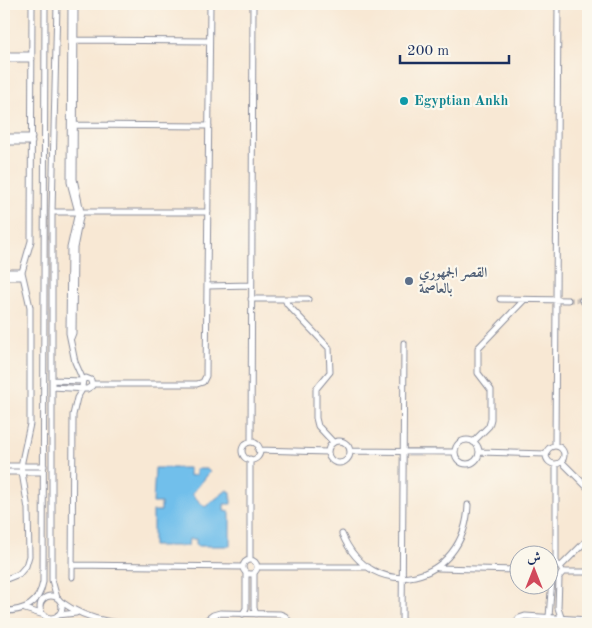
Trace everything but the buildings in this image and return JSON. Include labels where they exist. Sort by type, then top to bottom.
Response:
[{"type":"street","points":[[4,580],[19,574],[26,566],[29,556],[28,509],[21,469],[30,424],[30,307],[22,274],[31,242],[32,4]]},
{"type":"street","points":[[42,615],[39,608],[43,577],[45,4]]},
{"type":"street","points":[[57,4],[52,212],[52,580],[62,609],[58,615]]},
{"type":"street","points":[[71,4],[70,182],[80,212]]},
{"type":"street","points":[[75,4],[74,181],[80,212],[74,248],[73,333],[71,338],[75,362],[82,384]]},
{"type":"street","points":[[92,384],[197,384],[203,382],[207,374],[210,4]]},
{"type":"street","points":[[251,442],[253,4]]},
{"type":"street","points":[[555,446],[558,4]]},
{"type":"street","points":[[75,40],[210,41]]},
{"type":"street","points":[[4,55],[32,57]]},
{"type":"street","points":[[4,59],[32,57]]},
{"type":"street","points":[[74,125],[209,126]]},
{"type":"street","points":[[4,137],[32,139]]},
{"type":"street","points":[[4,142],[32,139]]},
{"type":"street","points":[[52,212],[208,212]]},
{"type":"street","points":[[44,238],[53,238]]},
{"type":"street","points":[[4,272],[22,274]]},
{"type":"street","points":[[4,277],[22,274]]},
{"type":"street","points":[[208,286],[251,285]]},
{"type":"street","points":[[43,298],[52,298]]},
{"type":"street","points":[[251,299],[308,299]]},
{"type":"street","points":[[285,299],[287,304],[330,348],[330,372],[316,389],[316,418],[318,426],[333,442],[344,442],[351,451]]},
{"type":"street","points":[[500,299],[568,300]]},
{"type":"street","points":[[473,442],[489,426],[491,419],[491,390],[478,373],[477,350],[524,300]]},
{"type":"street","points":[[582,300],[588,306]]},
{"type":"street","points":[[402,624],[404,343]]},
{"type":"street","points":[[72,577],[73,415],[82,384],[88,378],[92,384]]},
{"type":"street","points":[[52,380],[82,384],[88,389],[92,384]]},
{"type":"street","points":[[52,387],[82,384]]},
{"type":"street","points":[[473,442],[462,441],[457,446],[455,452],[459,461],[467,464],[475,460],[479,452]]},
{"type":"street","points":[[245,442],[258,443],[258,450],[258,458],[250,460],[243,457],[243,445],[245,442]]},
{"type":"street","points":[[328,452],[333,442]]},
{"type":"street","points":[[473,442],[479,452]]},
{"type":"street","points":[[562,462],[556,464],[548,462],[548,448],[555,446],[563,448],[562,462],[588,488]]},
{"type":"street","points":[[258,450],[328,452]]},
{"type":"street","points":[[351,451],[455,452]]},
{"type":"street","points":[[328,452],[332,460],[341,463],[347,460],[351,451]]},
{"type":"street","points":[[479,452],[547,454]]},
{"type":"street","points":[[250,460],[250,560]]},
{"type":"street","points":[[556,464],[558,546]]},
{"type":"street","points":[[4,466],[44,472]]},
{"type":"street","points":[[4,472],[44,466]]},
{"type":"street","points":[[342,534],[357,558],[368,567],[383,574],[402,577],[423,574],[436,568],[448,559],[464,534],[468,505]]},
{"type":"street","points":[[560,563],[588,539]]},
{"type":"street","points":[[354,567],[357,558]]},
{"type":"street","points":[[448,559],[452,567]]},
{"type":"street","points":[[243,614],[246,602],[246,576],[243,567],[245,562],[250,560]]},
{"type":"street","points":[[250,560],[255,562],[257,567],[254,576],[256,614]]},
{"type":"street","points":[[72,565],[243,567]]},
{"type":"street","points":[[257,567],[368,567]]},
{"type":"street","points":[[436,568],[510,570]]},
{"type":"street","points":[[560,568],[563,572]]},
{"type":"street","points":[[563,572],[588,572]]},
{"type":"street","points":[[560,577],[563,572]]},
{"type":"street","points":[[246,576],[254,576]]},
{"type":"street","points":[[25,609],[40,599],[50,596],[77,613],[101,622],[163,624]]},
{"type":"street","points":[[550,617],[551,596]]},
{"type":"street","points":[[558,596],[558,606],[561,617]]},
{"type":"street","points":[[246,602],[254,602]]},
{"type":"street","points":[[551,606],[558,606]]},
{"type":"street","points":[[4,611],[25,609],[49,618],[77,613]]},
{"type":"street","points":[[202,624],[216,614],[282,615],[292,624]]},
{"type":"street","points":[[515,624],[523,617],[561,617],[588,620]]},
{"type":"water","points":[[155,468],[189,468],[189,476],[196,475],[196,469],[207,469],[210,472],[192,494],[205,507],[227,490],[231,492],[231,504],[224,504],[224,511],[230,512],[230,546],[196,546],[196,539],[189,539],[188,546],[153,546],[153,511],[161,511],[161,503],[153,503]]},
{"type":"tunnel","points":[[568,300],[582,300]]},
{"type":"place","name":"Egyptian Ankh","points":[[404,101]]},
{"type":"place","name":"القصر الجمهوري بالعاصمة","points":[[409,281]]}]
